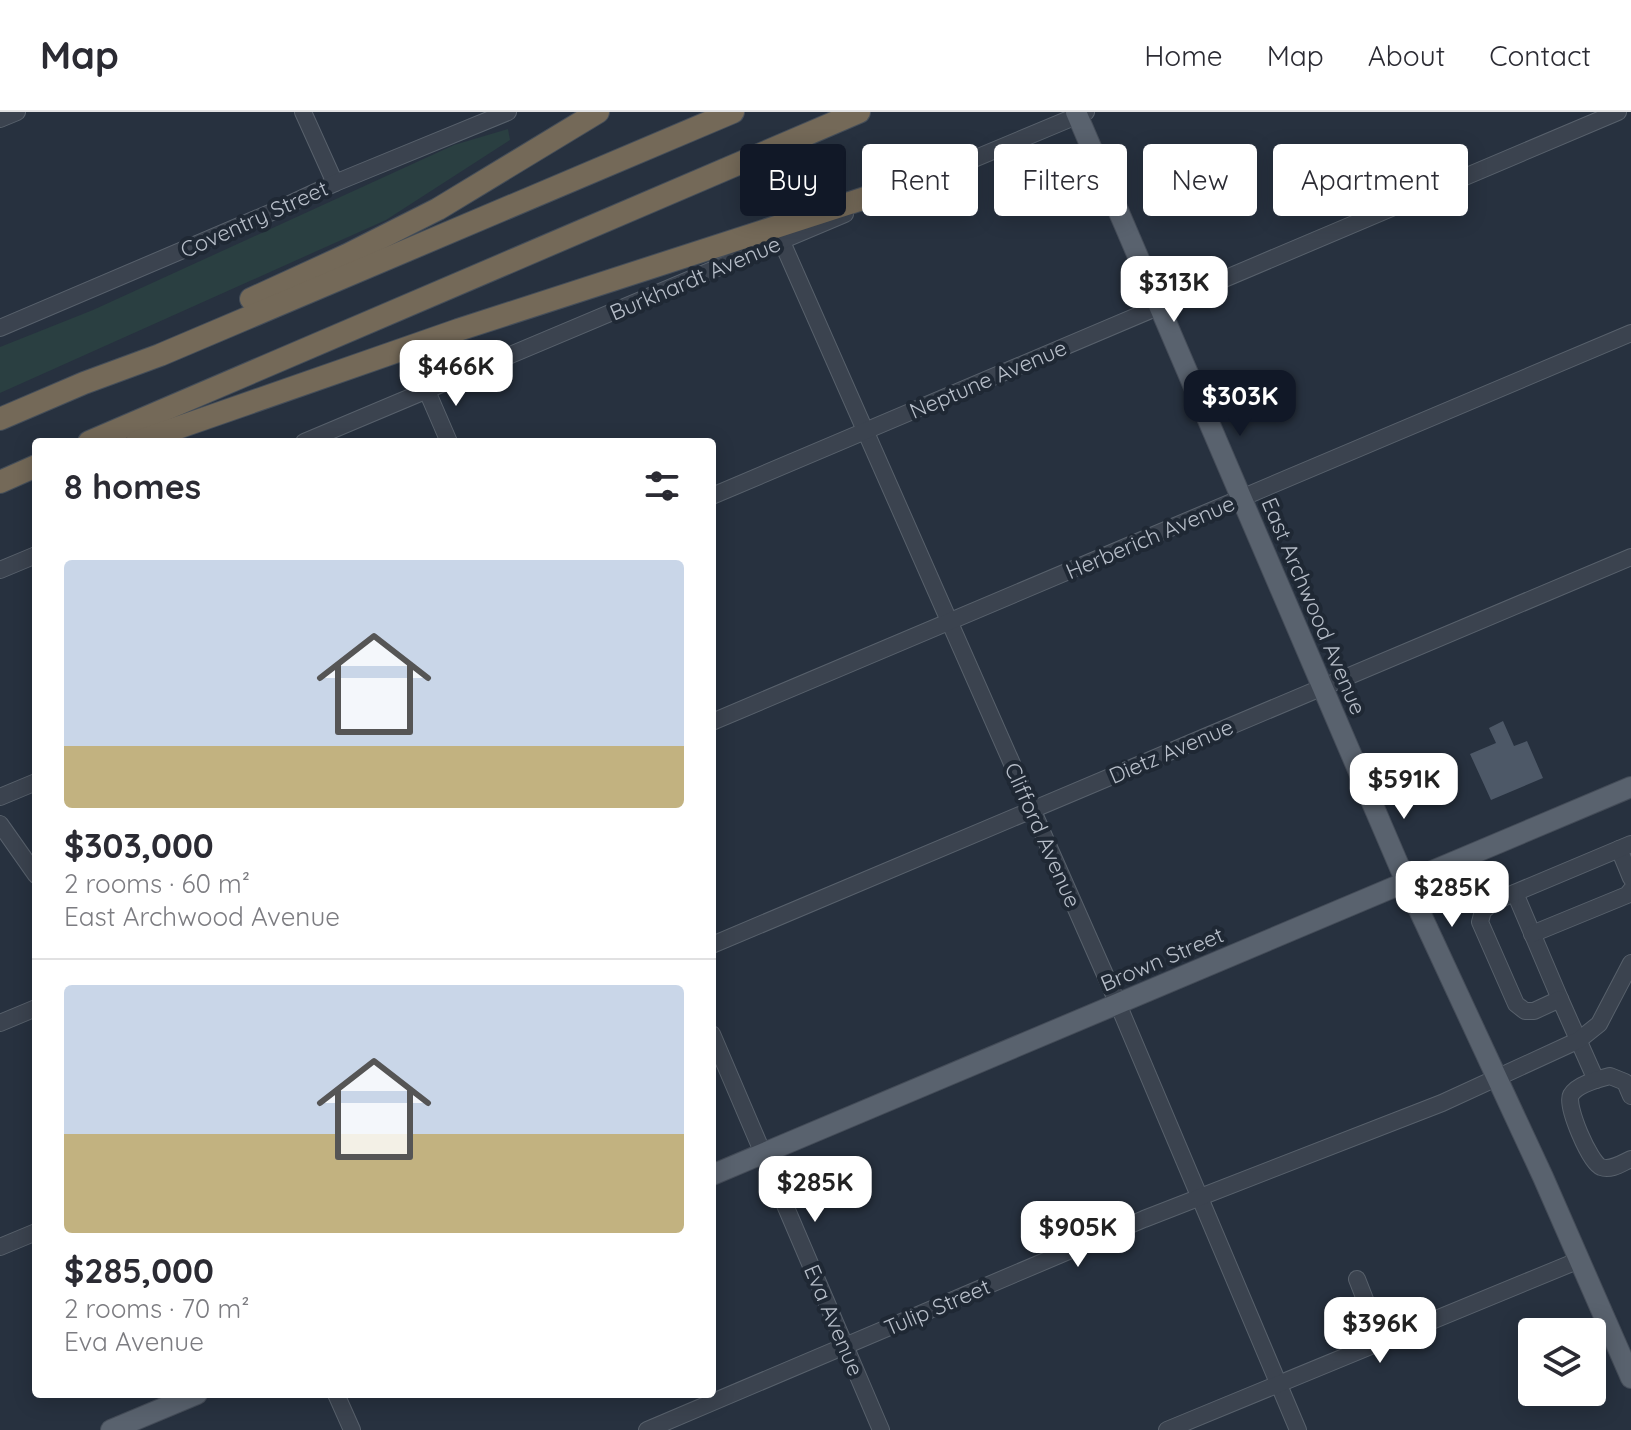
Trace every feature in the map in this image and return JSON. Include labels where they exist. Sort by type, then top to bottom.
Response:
[{"type":"highway","points":[[84,383],[203,320],[385,237],[438,209],[598,112]]},
{"type":"highway","points":[[0,419],[160,355],[733,112]]},
{"type":"highway","points":[[98,438],[859,112]]},
{"type":"highway","points":[[148,438],[458,330],[862,199]]},
{"type":"highway","points":[[0,482],[32,468]]},
{"type":"highway","points":[[0,490],[32,478]]},
{"type":"main road","name":"East Archwood Avenue","points":[[1080,113],[1406,882],[1543,1177],[1577,1261],[1631,1378]]},
{"type":"main road","name":"Brown Street","points":[[716,1173],[1631,787]]},
{"type":"main road","points":[[111,1430],[144,1424],[190,1398]]},
{"type":"street","points":[[0,119],[17,112]]},
{"type":"street","points":[[303,112],[335,183]]},
{"type":"street","name":"Coventry Street","points":[[0,328],[508,112]]},
{"type":"street","name":"Neptune Avenue","points":[[716,494],[1618,112]]},
{"type":"street","name":"Burkhardt Avenue","points":[[978,157],[1080,113]]},
{"type":"street","name":"Burkhardt Avenue","points":[[314,438],[862,207]]},
{"type":"street","name":"Clifford Avenue","points":[[782,242],[1118,1004],[1298,1430]]},
{"type":"street","name":"Herberich Avenue","points":[[716,720],[1631,333]]},
{"type":"street","points":[[427,391],[447,438]]},
{"type":"street","points":[[0,570],[32,557]]},
{"type":"street","name":"Dietz Avenue","points":[[716,943],[1631,557]]},
{"type":"street","points":[[0,797],[32,784]]},
{"type":"street","points":[[0,824],[32,869]]},
{"type":"street","points":[[1560,999],[1534,1011],[1525,1011],[1516,1004],[1480,922],[1483,911],[1493,902],[1625,846],[1631,878]]},
{"type":"street","points":[[1532,934],[1627,895],[1631,890]]},
{"type":"street","points":[[1515,893],[1596,1080]]},
{"type":"street","points":[[1579,1040],[1599,1024],[1631,963]]},
{"type":"street","points":[[0,1023],[32,1010]]},
{"type":"street","name":"Tulip Street","points":[[647,1430],[1201,1197],[1340,1145],[1579,1040]]},
{"type":"street","name":"Eva Avenue","points":[[716,1043],[881,1430]]},
{"type":"street","points":[[1631,1096],[1625,1082],[1617,1077],[1596,1080],[1574,1090],[1569,1098],[1569,1108],[1593,1161],[1600,1167],[1610,1168],[1631,1159]]},
{"type":"street","points":[[0,1247],[32,1234]]},
{"type":"street","points":[[1167,1430],[1577,1261]]},
{"type":"street","points":[[1357,1279],[1382,1343]]},
{"type":"street","points":[[338,1398],[352,1430]]},
{"type":"green space","points":[[508,129],[510,140],[386,220],[0,393],[0,347],[93,310],[454,145]]},
{"type":"building","points":[[1503,721],[1514,746],[1527,741],[1543,778],[1491,800],[1470,754],[1496,743],[1489,728]]}]
